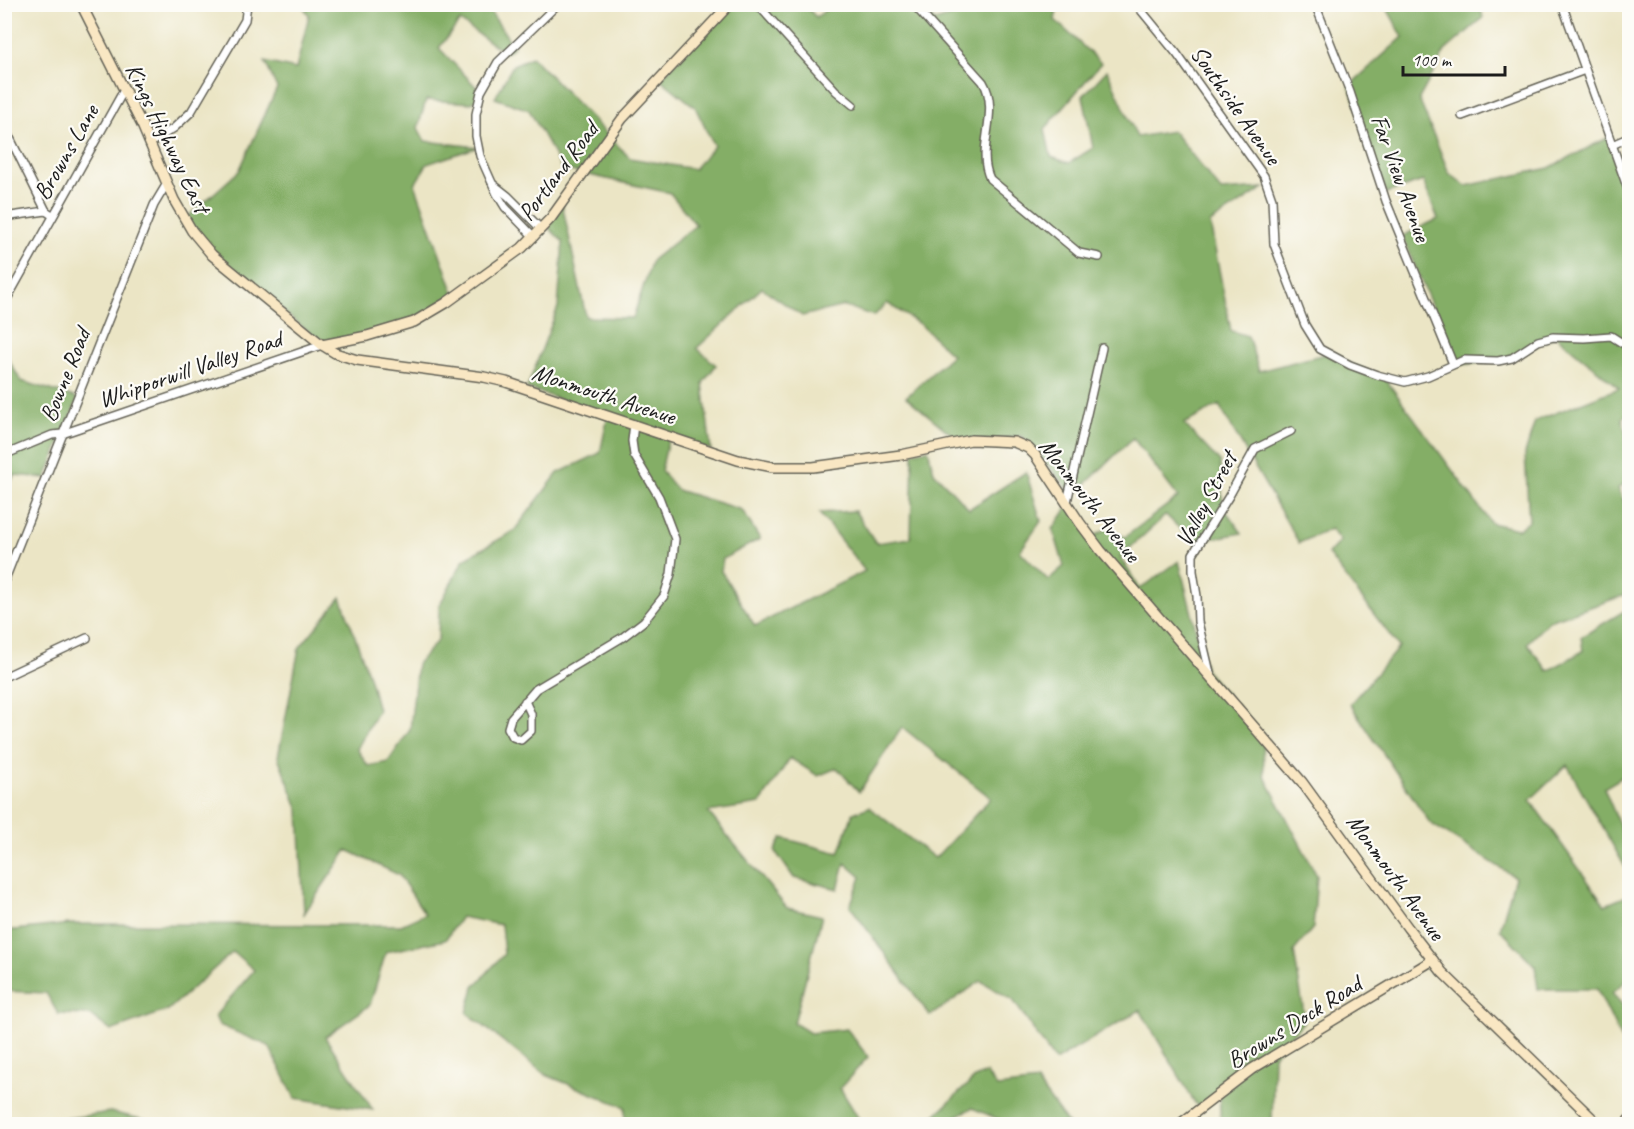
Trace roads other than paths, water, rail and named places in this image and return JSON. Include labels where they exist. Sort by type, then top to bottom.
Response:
[{"type":"street","name":"Kings Highway East","points":[[81,4],[150,143],[166,185],[183,218],[212,255],[322,345]]},
{"type":"street","points":[[150,143],[174,128],[191,112],[245,20],[247,4]]},
{"type":"street","points":[[534,237],[505,207],[485,169],[477,144],[476,114],[481,92],[492,70],[503,56],[558,4]]},
{"type":"street","name":"Portland Road","points":[[322,345],[366,336],[414,322],[446,303],[511,257],[534,237],[558,209],[622,119],[730,4]]},
{"type":"street","points":[[757,4],[836,91],[853,105]]},
{"type":"street","points":[[913,4],[988,90],[990,113],[985,162],[990,179],[1079,253],[1099,257]]},
{"type":"street","name":"Southside Avenue","points":[[1136,4],[1177,54],[1264,176],[1272,199],[1274,244],[1305,326],[1320,349],[1342,362],[1377,375],[1406,382],[1472,359],[1498,361],[1512,358],[1538,341],[1553,337],[1584,339],[1611,336],[1629,348]]},
{"type":"street","name":"Far View Avenue","points":[[1315,4],[1350,92],[1386,201],[1454,364]]},
{"type":"street","points":[[1562,4],[1629,195]]},
{"type":"street","points":[[1462,116],[1585,70]]},
{"type":"street","name":"Browns Lane","points":[[8,297],[49,213],[124,90]]},
{"type":"street","points":[[1612,145],[1629,137]]},
{"type":"street","points":[[4,217],[49,213],[10,138]]},
{"type":"street","name":"Bowne Road","points":[[4,582],[154,205],[166,185]]},
{"type":"street","points":[[494,185],[541,229]]},
{"type":"street","name":"Monmouth Avenue","points":[[322,345],[335,353],[357,360],[506,382],[738,460],[773,467],[833,465],[901,456],[971,440],[1014,442],[1028,448],[1101,551],[1302,782],[1433,960],[1598,1125]]},
{"type":"street","name":"Whipporwill Valley Road","points":[[4,455],[52,435],[62,434],[322,345]]},
{"type":"street","points":[[1067,502],[1102,348]]},
{"type":"street","points":[[525,701],[531,714],[531,731],[521,740],[513,737],[508,728],[511,718],[525,701],[536,689],[623,637],[644,621],[664,596],[671,574],[675,539],[659,497],[634,455],[632,441],[634,424]]},
{"type":"street","name":"Valley Street","points":[[1211,677],[1198,622],[1193,554],[1255,450],[1291,431]]},
{"type":"street","points":[[4,677],[87,638]]},
{"type":"street","name":"Browns Dock Road","points":[[1180,1125],[1252,1069],[1433,960]]},
{"type":"street","points":[[1625,1125],[1629,1119]]}]
